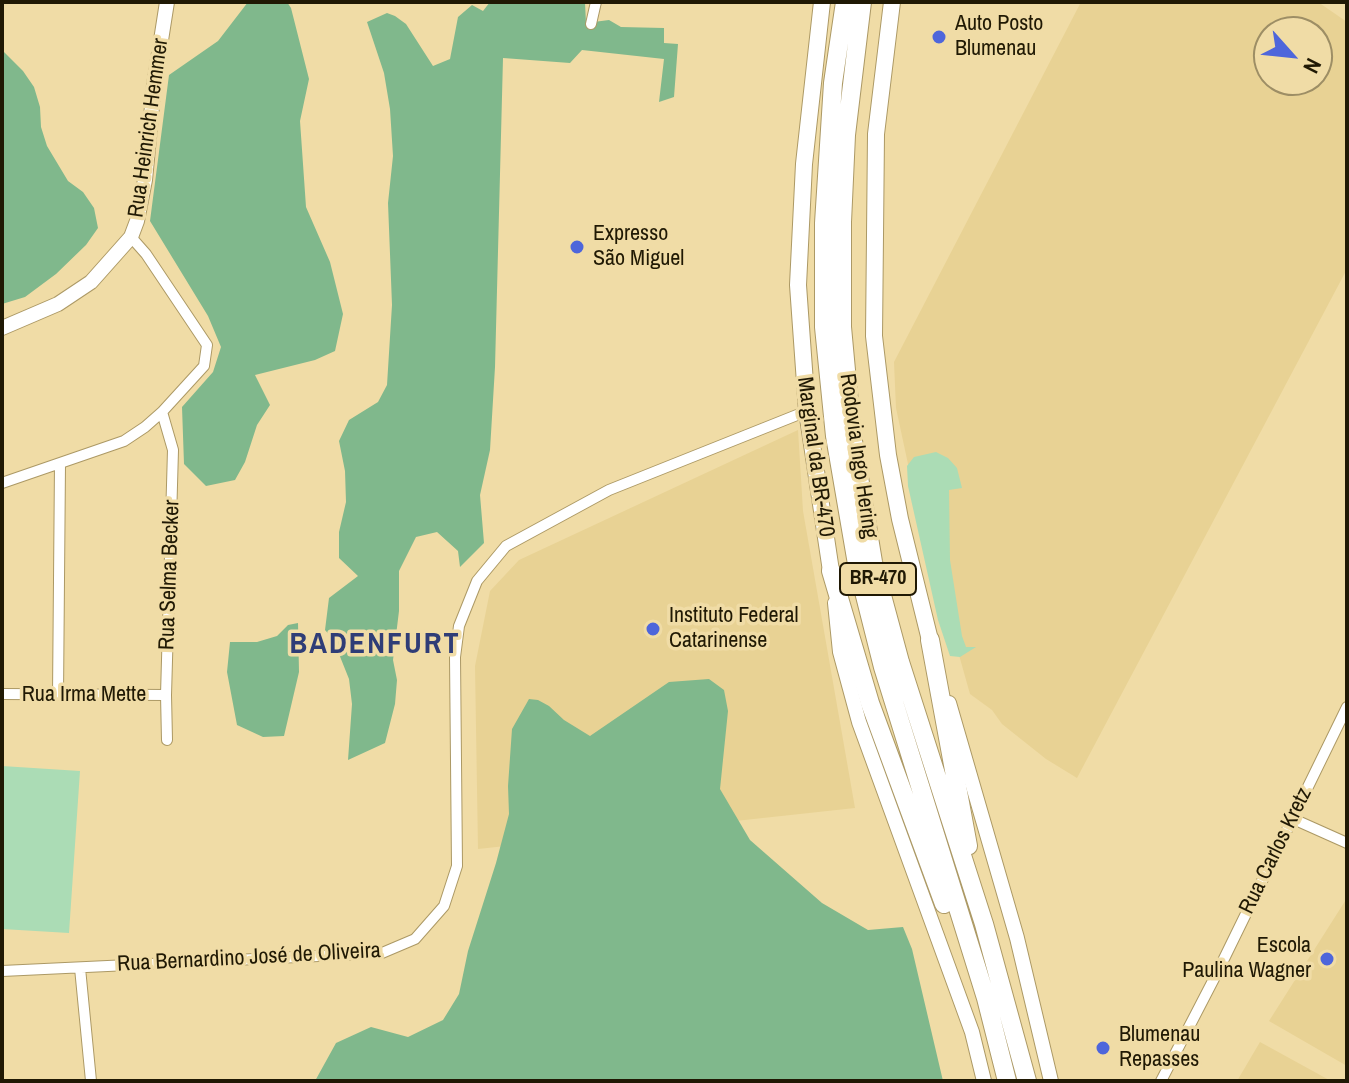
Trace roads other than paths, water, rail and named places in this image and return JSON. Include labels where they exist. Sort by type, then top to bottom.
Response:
[{"type":"highway","name":"Rodovia Ingo Hering","points":[[845,2],[833,83],[824,223],[824,327],[835,436],[857,564],[883,667],[986,998],[1007,1081]]},
{"type":"highway","name":"Rodovia Ingo Hering","points":[[862,2],[846,135],[842,222],[842,327],[852,435],[873,562],[900,662],[984,924],[1027,1081]]},
{"type":"highway","points":[[831,571],[870,703],[963,954],[986,998]]},
{"type":"highway","points":[[930,640],[984,924]]},
{"type":"main road","name":"Rua Heinrich Hemmer","points":[[2,328],[58,304],[91,282],[131,237],[145,180],[154,85],[167,2]]},
{"type":"main road","name":"Marginal da BR-470","points":[[822,2],[799,234],[800,350],[840,652],[859,722],[972,1032],[984,1081]]},
{"type":"main road","points":[[892,2],[876,134],[873,210],[874,336],[888,455],[900,519],[930,640],[1017,938],[1051,1081]]},
{"type":"street","points":[[591,24],[596,2]]},
{"type":"street","points":[[2,483],[124,441],[162,412],[204,366],[207,345],[146,254],[131,237]]},
{"type":"street","name":"Rua Bernardino José de Oliveira","points":[[2,971],[382,953],[415,939],[444,906],[457,866],[455,657],[459,626],[477,581],[506,546],[609,490],[807,411]]},
{"type":"street","name":"Rua Selma Becker","points":[[162,412],[173,450],[167,740]]},
{"type":"street","points":[[58,695],[60,464]]},
{"type":"street","name":"Rua Irma Mette","points":[[2,694],[166,695]]},
{"type":"street","name":"Rua Carlos Kretz","points":[[1161,1081],[1347,707]]},
{"type":"street","points":[[1291,818],[1347,843]]},
{"type":"street","points":[[80,968],[91,1081]]},
{"type":"place","name":"Auto Posto Blumenau","points":[[939,37]]},
{"type":"place","name":"Expresso São Miguel","points":[[577,247]]},
{"type":"place","name":"Instituto Federal Catarinense","points":[[653,629]]},
{"type":"place","name":"Escola Paulina Wagner","points":[[1327,959]]},
{"type":"place","name":"Blumenau Repasses","points":[[1103,1048]]},
{"type":"district","name":"BADENFURT","points":[[375,645]]}]
